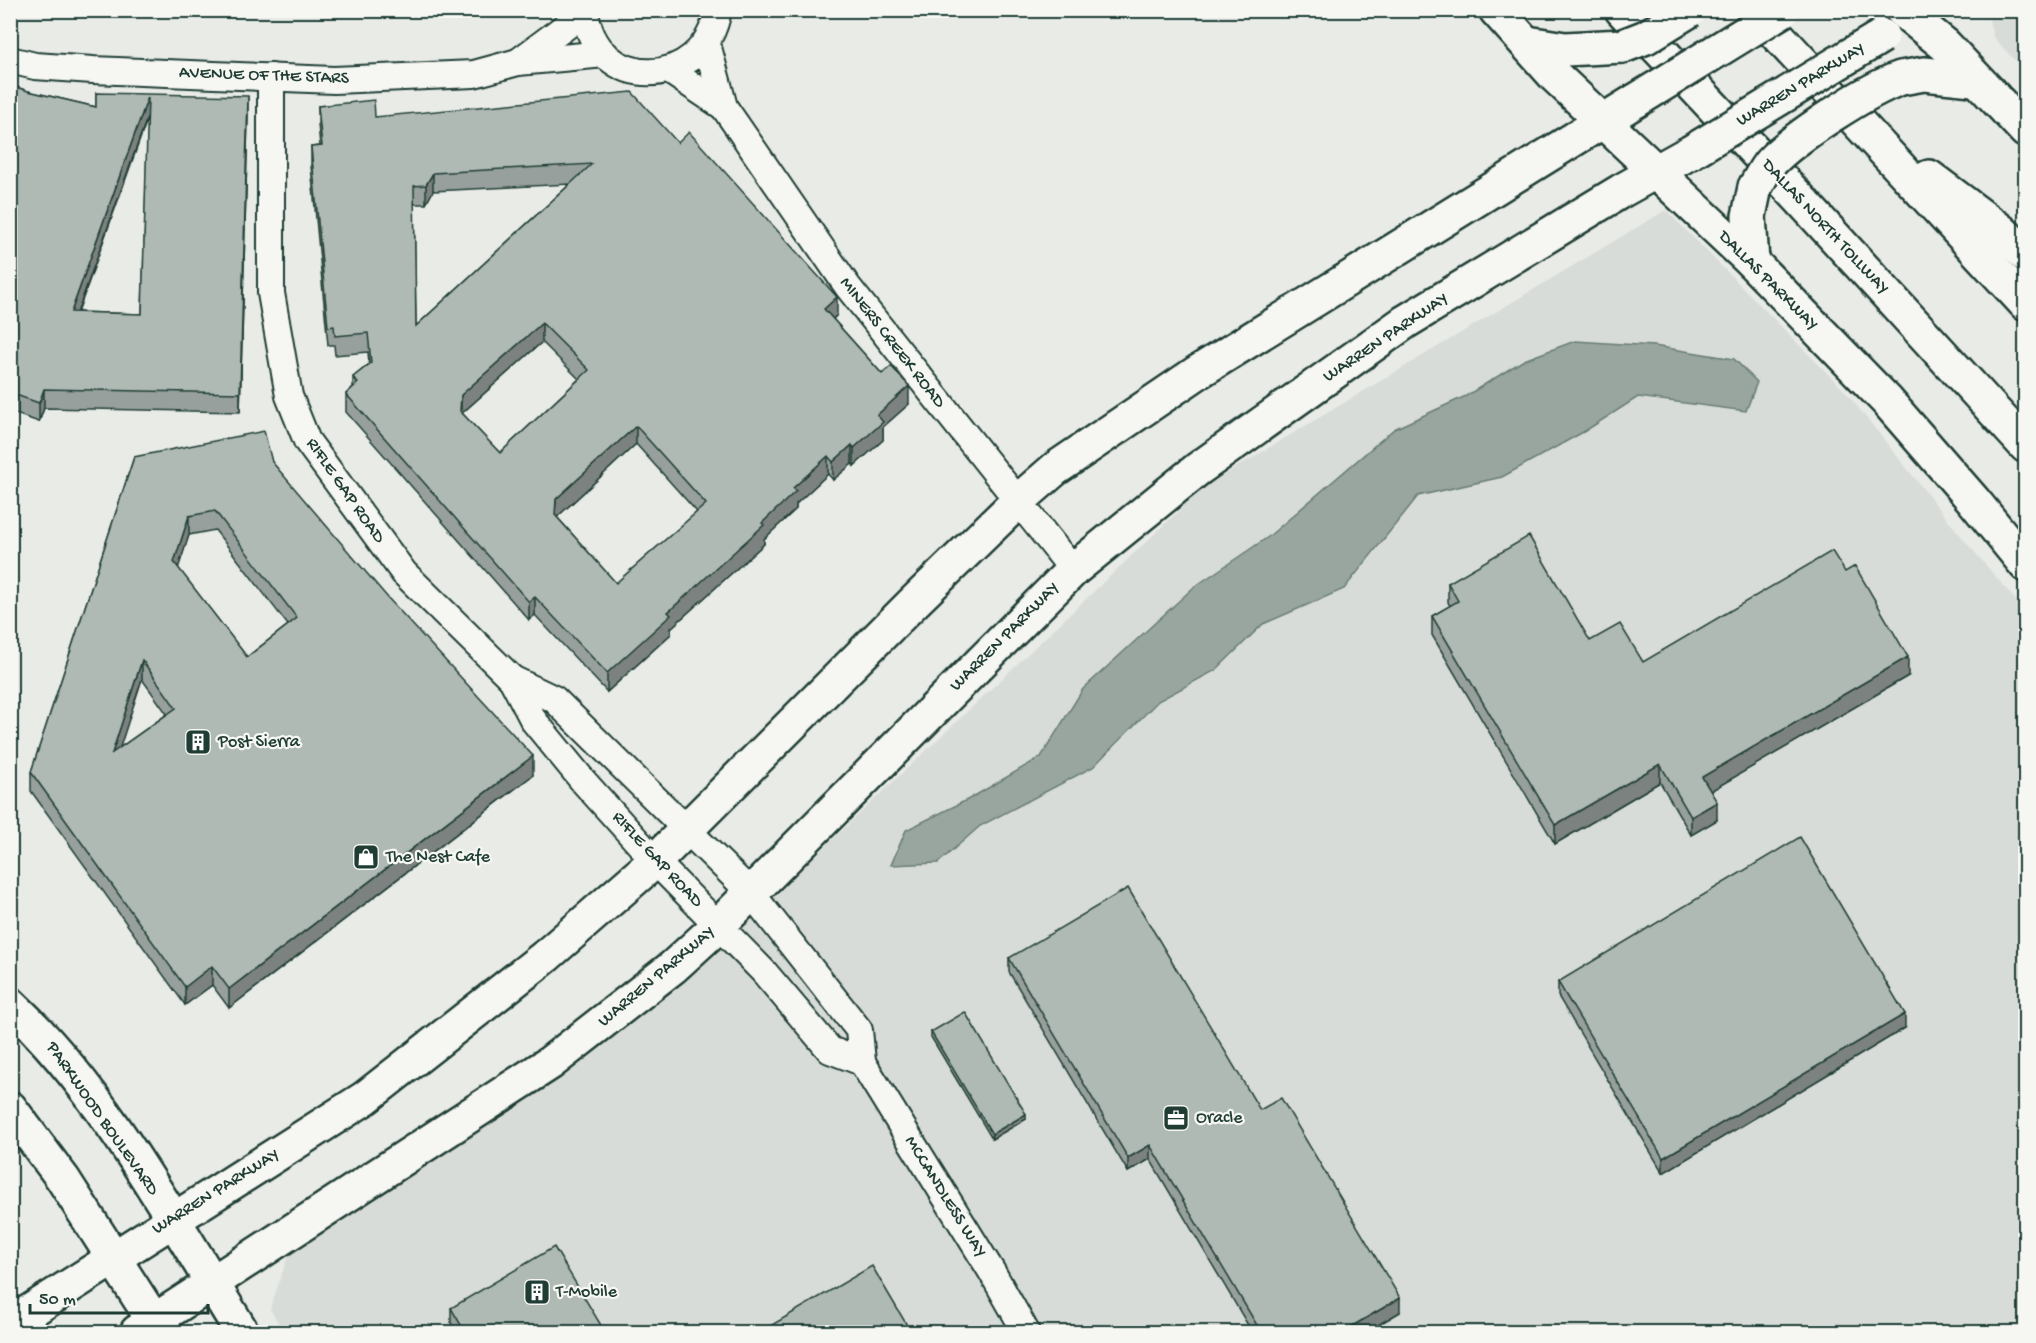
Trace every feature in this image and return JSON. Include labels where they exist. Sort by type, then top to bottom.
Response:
[{"type":"main road","name":"DALLAS PARKWAY","points":[[1496,10],[1556,76],[1752,262],[1887,401],[1974,501],[2025,566]]},
{"type":"main road","name":"DALLAS NORTH TOLLWAY","points":[[1622,10],[1799,198],[2025,446]]},
{"type":"main road","points":[[1527,43],[1565,49],[1623,46],[1646,37],[1690,10]]},
{"type":"main road","points":[[1754,10],[2025,304]]},
{"type":"main road","name":"WARREN PARKWAY","points":[[10,1324],[365,1098],[546,956],[656,861],[1017,502],[1055,469],[1103,434],[1198,372],[1784,10]]},
{"type":"main road","points":[[1913,13],[1945,45],[1973,79],[2025,131]]},
{"type":"main road","name":"WARREN PARKWAY","points":[[151,1329],[212,1284],[550,1064],[674,967],[719,925],[1073,570],[1198,469],[1405,322],[1882,36],[1913,13]]},
{"type":"main road","points":[[1752,262],[1749,216],[1755,187],[1768,164],[1795,141],[1883,84],[1924,74],[1973,79]]},
{"type":"main road","points":[[1865,129],[2000,230],[2025,255]]},
{"type":"main road","name":"PARKWOOD BOULEVARD","points":[[10,1004],[40,1031],[66,1062],[121,1140],[242,1332]]},
{"type":"main road","points":[[10,1108],[63,1179],[113,1257],[151,1329]]},
{"type":"street","points":[[585,11],[591,35],[605,54],[624,68],[647,73],[670,70],[691,60],[707,44],[715,26],[718,10]]},
{"type":"street","name":"AVENUE OF THE STARS","points":[[518,62],[585,11]]},
{"type":"street","name":"MINERS CREEK ROAD","points":[[707,44],[724,107],[848,287],[1073,570]]},
{"type":"street","name":"AVENUE OF THE STARS","points":[[10,60],[36,66],[93,70],[334,80],[474,74],[518,62],[605,54]]},
{"type":"street","name":"MINERS CREEK ROAD","points":[[670,70],[724,107]]},
{"type":"street","name":"RIFLE GAP ROAD","points":[[271,77],[272,292],[289,396],[307,441],[404,573],[512,679],[534,721],[656,861],[719,925]]},
{"type":"street","name":"RIFLE GAP ROAD","points":[[512,679],[554,699],[751,893]]},
{"type":"street","name":"MCCANDLESS WAY","points":[[751,893],[860,1030],[862,1062],[992,1272],[1026,1332]]},
{"type":"street","points":[[719,925],[764,972],[830,1050],[862,1062]]},
{"type":"shaded area","points":[[1987,11],[2025,11],[2025,71],[1993,37]]},
{"type":"shaded area","points":[[1666,210],[1845,391],[1961,536],[2025,611],[2025,1332],[284,1332],[270,1309],[288,1256],[571,1071],[684,980],[1205,486]]},
{"type":"shaded area","points":[[1575,341],[1654,346],[1734,359],[1757,382],[1746,411],[1638,397],[1585,431],[1502,477],[1418,496],[1344,589],[1263,624],[1216,670],[1158,701],[1093,767],[980,826],[938,863],[891,865],[906,830],[971,798],[1041,757],[1083,689],[1194,587],[1268,537],[1394,429],[1466,396],[1524,360]]},
{"type":"building","points":[[10,85],[96,107],[96,93],[248,96],[240,393],[44,389],[39,403],[10,393]],"holes":[[[148,97],[142,314],[71,312]]]},
{"type":"building","points":[[632,92],[678,143],[689,132],[837,297],[824,309],[882,374],[891,366],[909,386],[877,415],[883,422],[854,448],[852,445],[833,462],[828,456],[793,488],[796,491],[762,523],[764,525],[668,612],[671,615],[607,673],[535,597],[529,602],[346,394],[358,383],[353,377],[371,363],[368,333],[335,336],[334,326],[328,327],[311,147],[322,146],[318,106],[374,100],[375,117]],"holes":[[[592,164],[416,326],[414,186],[426,185],[433,173]],[[542,323],[589,370],[500,453],[460,411],[461,395]],[[636,426],[706,504],[616,583],[555,515],[556,499]]]},
{"type":"building","name":"Post Sierra","points":[[264,431],[272,462],[388,598],[533,756],[229,989],[212,966],[185,987],[31,772],[134,457]],"holes":[[[215,511],[297,618],[247,657],[174,562],[189,516]],[[142,660],[176,708],[112,753]]]},
{"type":"building","points":[[1529,536],[1590,641],[1620,624],[1643,662],[1832,551],[1845,572],[1855,566],[1908,657],[1702,777],[1717,802],[1691,817],[1660,764],[1555,825],[1432,616],[1458,601],[1448,583]]},
{"type":"building","points":[[1800,837],[1905,1014],[1663,1158],[1558,982]]},
{"type":"building","name":"Oracle","points":[[1128,888],[1260,1110],[1281,1098],[1400,1298],[1342,1332],[1261,1332],[1150,1145],[1128,1158],[1009,958]]},
{"type":"building","points":[[965,1012],[1026,1114],[992,1134],[931,1032]]},
{"type":"building","name":"T-Mobile","points":[[554,1247],[605,1332],[465,1332],[451,1308]]},
{"type":"building","points":[[872,1266],[911,1332],[760,1332]]},
{"type":"place","name":"Post Sierra","points":[[198,742]]},
{"type":"place","name":"The Nest Cafe","points":[[366,857]]},
{"type":"place","name":"Oracle","points":[[1176,1118]]},
{"type":"place","name":"T-Mobile","points":[[537,1292]]}]
